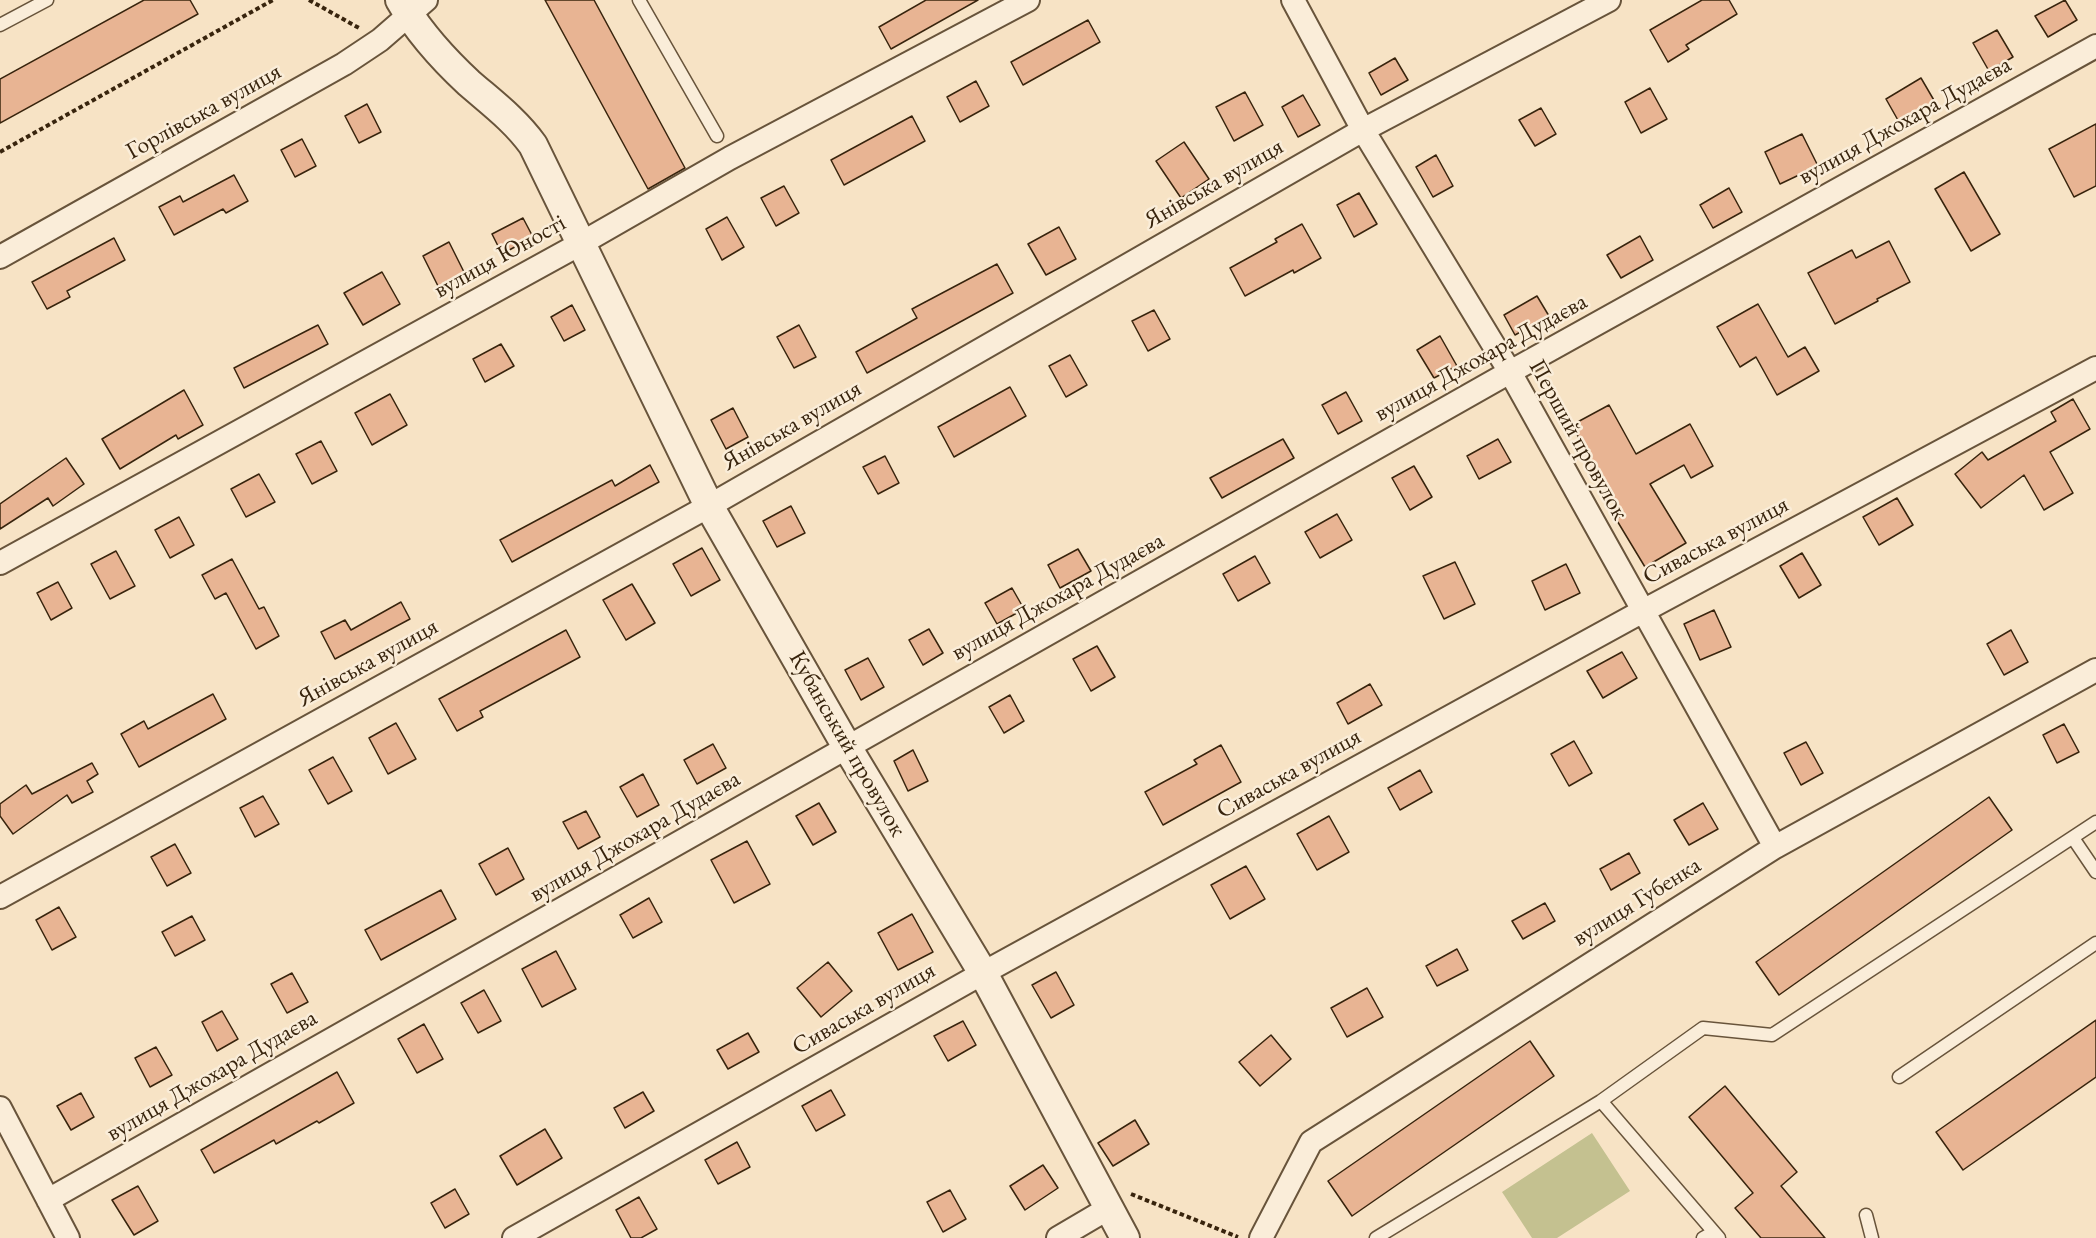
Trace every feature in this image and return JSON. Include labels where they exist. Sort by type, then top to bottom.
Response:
[{"type":"street","name":"вулиця Юності","points":[[0,563],[580,244],[730,158],[1028,0]]},
{"type":"street","name":"Перший провулок","points":[[1293,0],[1363,130],[1510,372],[1775,847]]},
{"type":"street","name":"Янівська вулиця","points":[[0,897],[709,506],[1363,130],[1610,0]]},
{"type":"street","name":"Горлівська вулиця","points":[[0,257],[344,64],[380,40],[412,5]]},
{"type":"street","name":"Кубанський провулок","points":[[412,5],[423,35],[448,62],[509,116],[532,145],[709,506],[847,747],[1115,1199],[1125,1238]]},
{"type":"street","name":"вулиця Джохара Дудаєва","points":[[48,1200],[1510,372],[2096,46]]},
{"type":"street","name":"Сиваська вулиця","points":[[514,1238],[983,973],[1643,611],[2096,368]]},
{"type":"street","name":"вулиця Губенка","points":[[1261,1238],[1311,1142],[1775,847],[2096,670]]},
{"type":"street","points":[[0,1108],[68,1238]]},
{"type":"street","points":[[1058,1238],[1115,1199]]},
{"type":"lane","points":[[0,25],[47,0]]},
{"type":"lane","points":[[639,0],[717,136]]},
{"type":"lane","points":[[1376,1238],[1601,1101],[1703,1028],[1772,1035],[2096,822]]},
{"type":"lane","points":[[2073,838],[2096,872]]},
{"type":"lane","points":[[1899,1077],[2096,943]]},
{"type":"lane","points":[[1601,1101],[1712,1236]]},
{"type":"lane","points":[[1866,1215],[1872,1238]]},
{"type":"path","points":[[0,152],[273,0]]},
{"type":"path","points":[[309,0],[380,40]]},
{"type":"path","points":[[1115,1199],[1239,1238]]},
{"type":"shaded area","points":[[1592,1133],[1630,1191],[1557,1238],[1532,1238],[1502,1192]]},
{"type":"building","points":[[144,0],[190,0],[198,14],[0,123],[0,79]]},
{"type":"building","points":[[545,0],[594,0],[685,168],[648,189]]},
{"type":"building","points":[[926,0],[978,0],[891,49],[879,27]]},
{"type":"building","points":[[1702,0],[1729,0],[1737,14],[1686,45],[1689,49],[1668,62],[1650,30]]},
{"type":"building","points":[[2065,0],[2077,20],[2048,37],[2035,16]]},
{"type":"building","points":[[1088,20],[1100,42],[1023,85],[1011,62]]},
{"type":"building","points":[[1997,30],[2013,57],[1989,71],[1973,43]]},
{"type":"building","points":[[1395,58],[1408,80],[1381,95],[1369,73]]},
{"type":"building","points":[[1921,78],[1935,102],[1899,122],[1886,99]]},
{"type":"building","points":[[976,81],[989,106],[960,122],[947,97]]},
{"type":"building","points":[[1650,88],[1667,119],[1641,133],[1625,102]]},
{"type":"building","points":[[1245,92],[1263,125],[1234,141],[1216,107]]},
{"type":"building","points":[[1303,95],[1320,125],[1298,137],[1282,107]]},
{"type":"building","points":[[367,104],[381,132],[359,143],[345,116]]},
{"type":"building","points":[[1541,108],[1556,134],[1535,146],[1519,120]]},
{"type":"building","points":[[912,116],[925,141],[844,185],[831,160]]},
{"type":"building","points":[[2096,124],[2096,186],[2074,197],[2049,149]]},
{"type":"building","points":[[1802,134],[1818,166],[1780,184],[1765,152]]},
{"type":"building","points":[[302,139],[316,166],[295,177],[281,150]]},
{"type":"building","points":[[1184,142],[1209,179],[1181,198],[1156,161]]},
{"type":"building","points":[[1436,155],[1453,186],[1433,197],[1416,167]]},
{"type":"building","points":[[1964,172],[2000,234],[1971,251],[1935,189]]},
{"type":"building","points":[[234,175],[248,201],[226,213],[223,209],[174,235],[159,207],[180,196],[183,202]]},
{"type":"building","points":[[784,186],[799,213],[776,226],[761,198]]},
{"type":"building","points":[[1729,188],[1742,212],[1713,228],[1700,205]]},
{"type":"building","points":[[1359,193],[1377,224],[1354,237],[1337,205]]},
{"type":"building","points":[[727,217],[744,247],[722,260],[706,229]]},
{"type":"building","points":[[523,218],[533,237],[502,254],[492,234]]},
{"type":"building","points":[[1302,224],[1321,258],[1245,296],[1230,268],[1277,242],[1275,239]]},
{"type":"building","points":[[1059,227],[1076,259],[1046,275],[1028,244]]},
{"type":"building","points":[[1640,236],[1653,260],[1621,278],[1607,255]]},
{"type":"building","points":[[114,238],[125,260],[67,291],[70,297],[47,309],[32,282]]},
{"type":"building","points":[[1889,241],[1910,282],[1835,324],[1808,273],[1852,250],[1856,258]]},
{"type":"building","points":[[449,242],[465,274],[439,288],[423,256]]},
{"type":"building","points":[[997,264],[1013,293],[867,373],[856,352],[917,318],[912,309]]},
{"type":"building","points":[[382,272],[400,304],[363,325],[344,293]]},
{"type":"building","points":[[1537,296],[1549,316],[1515,335],[1504,315]]},
{"type":"building","points":[[1758,304],[1788,357],[1805,347],[1819,371],[1777,395],[1756,357],[1740,367],[1717,327]]},
{"type":"building","points":[[572,305],[585,330],[564,341],[551,317]]},
{"type":"building","points":[[1154,310],[1170,339],[1148,351],[1132,321]]},
{"type":"building","points":[[318,325],[328,344],[244,388],[234,368]]},
{"type":"building","points":[[799,325],[816,357],[794,368],[777,337]]},
{"type":"building","points":[[1440,336],[1457,366],[1434,378],[1417,350]]},
{"type":"building","points":[[501,344],[514,366],[485,382],[473,359]]},
{"type":"building","points":[[1070,355],[1087,385],[1066,397],[1049,366]]},
{"type":"building","points":[[1010,387],[1026,416],[954,457],[938,427]]},
{"type":"building","points":[[184,390],[203,425],[178,439],[176,435],[120,469],[102,439]]},
{"type":"building","points":[[1346,392],[1362,421],[1338,434],[1322,405]]},
{"type":"building","points":[[390,394],[407,425],[372,445],[355,413]]},
{"type":"building","points":[[2073,399],[2090,429],[2050,452],[2073,493],[2044,510],[2024,475],[1981,508],[1955,474],[1982,452],[1988,460],[2056,421],[2051,412]]},
{"type":"building","points":[[1609,405],[1636,454],[1690,424],[1713,466],[1691,478],[1684,465],[1650,484],[1686,543],[1645,567],[1616,519],[1621,516],[1572,425]]},
{"type":"building","points":[[733,408],[748,437],[726,449],[711,420]]},
{"type":"building","points":[[1283,439],[1294,458],[1222,498],[1210,478]]},
{"type":"building","points":[[1498,439],[1511,462],[1479,479],[1467,456]]},
{"type":"building","points":[[321,441],[337,471],[312,484],[296,454]]},
{"type":"building","points":[[885,456],[899,483],[878,494],[863,467]]},
{"type":"building","points":[[66,458],[84,484],[53,506],[48,498],[0,529],[0,504]]},
{"type":"building","points":[[650,465],[659,482],[512,562],[500,540],[612,480],[615,486]]},
{"type":"building","points":[[1414,466],[1432,497],[1410,510],[1392,478]]},
{"type":"building","points":[[259,474],[275,502],[246,517],[231,489]]},
{"type":"building","points":[[1897,498],[1913,525],[1879,545],[1863,517]]},
{"type":"building","points":[[791,506],[805,533],[777,547],[763,521]]},
{"type":"building","points":[[1337,514],[1352,540],[1320,558],[1305,532]]},
{"type":"building","points":[[179,517],[194,545],[170,558],[155,530]]},
{"type":"building","points":[[702,548],[720,580],[691,596],[673,564]]},
{"type":"building","points":[[1078,549],[1091,571],[1060,588],[1048,565]]},
{"type":"building","points":[[116,551],[135,586],[110,599],[91,564]]},
{"type":"building","points":[[1802,553],[1821,585],[1799,598],[1780,566]]},
{"type":"building","points":[[1255,556],[1270,583],[1238,601],[1223,574]]},
{"type":"building","points":[[232,559],[259,609],[264,607],[279,636],[256,649],[226,593],[215,599],[202,575]]},
{"type":"building","points":[[1455,562],[1475,604],[1444,619],[1423,576]]},
{"type":"building","points":[[1566,564],[1580,593],[1545,610],[1532,581]]},
{"type":"building","points":[[58,582],[72,608],[51,620],[37,593]]},
{"type":"building","points":[[632,584],[655,623],[626,640],[603,600]]},
{"type":"building","points":[[1012,588],[1024,609],[997,624],[985,603]]},
{"type":"building","points":[[401,602],[410,619],[335,659],[321,632],[345,620],[351,630]]},
{"type":"building","points":[[1714,610],[1731,647],[1700,660],[1684,624]]},
{"type":"building","points":[[929,629],[943,653],[923,665],[909,640]]},
{"type":"building","points":[[566,630],[580,657],[480,711],[483,717],[457,731],[439,699]]},
{"type":"building","points":[[2011,630],[2028,662],[2004,675],[1987,644]]},
{"type":"building","points":[[1097,646],[1115,677],[1091,691],[1073,659]]},
{"type":"building","points":[[1622,652],[1637,678],[1603,698],[1587,671]]},
{"type":"building","points":[[868,658],[884,687],[861,700],[845,670]]},
{"type":"building","points":[[1370,684],[1382,705],[1348,724],[1337,703]]},
{"type":"building","points":[[213,694],[226,719],[139,767],[121,734],[144,721],[148,729]]},
{"type":"building","points":[[1010,695],[1024,721],[1004,733],[989,707]]},
{"type":"building","points":[[396,723],[416,759],[388,774],[369,738]]},
{"type":"building","points":[[2064,724],[2079,752],[2057,763],[2043,735]]},
{"type":"building","points":[[1574,741],[1592,773],[1569,786],[1551,754]]},
{"type":"building","points":[[1806,742],[1823,773],[1801,785],[1784,753]]},
{"type":"building","points":[[713,744],[726,768],[697,784],[684,760]]},
{"type":"building","points":[[1221,745],[1241,782],[1163,825],[1145,792],[1197,764],[1194,760]]},
{"type":"building","points":[[913,750],[928,781],[908,791],[894,761]]},
{"type":"building","points":[[333,757],[352,791],[328,804],[309,770]]},
{"type":"building","points":[[92,763],[98,774],[87,781],[93,792],[72,803],[67,795],[13,834],[0,816],[0,804],[26,785],[32,794]]},
{"type":"building","points":[[1420,770],[1432,792],[1400,810],[1388,788]]},
{"type":"building","points":[[643,774],[659,805],[637,817],[620,787]]},
{"type":"building","points":[[263,796],[279,824],[255,837],[240,808]]},
{"type":"building","points":[[1989,797],[2012,830],[1779,995],[1756,962]]},
{"type":"building","points":[[819,803],[836,832],[813,845],[796,816]]},
{"type":"building","points":[[1703,803],[1718,829],[1689,845],[1674,820]]},
{"type":"building","points":[[586,811],[600,837],[578,849],[563,822]]},
{"type":"building","points":[[1329,816],[1349,852],[1317,870],[1297,834]]},
{"type":"building","points":[[747,841],[770,884],[734,903],[711,860]]},
{"type":"building","points":[[175,844],[191,873],[167,886],[151,857]]},
{"type":"building","points":[[508,848],[524,879],[496,895],[479,864]]},
{"type":"building","points":[[1629,853],[1640,873],[1611,890],[1600,869]]},
{"type":"building","points":[[1246,866],[1265,899],[1230,919],[1211,885]]},
{"type":"building","points":[[441,890],[456,919],[381,960],[365,930]]},
{"type":"building","points":[[649,898],[662,922],[633,938],[620,915]]},
{"type":"building","points":[[1545,903],[1555,921],[1523,939],[1512,921]]},
{"type":"building","points":[[59,907],[76,937],[52,950],[36,920]]},
{"type":"building","points":[[912,914],[933,952],[898,970],[878,933]]},
{"type":"building","points":[[192,916],[205,940],[175,956],[162,932]]},
{"type":"building","points":[[1457,949],[1468,970],[1437,986],[1426,966]]},
{"type":"building","points":[[556,951],[576,989],[542,1007],[522,969]]},
{"type":"building","points":[[828,962],[852,991],[821,1017],[797,988]]},
{"type":"building","points":[[1056,972],[1074,1005],[1051,1018],[1032,985]]},
{"type":"building","points":[[292,973],[308,1002],[287,1013],[271,984]]},
{"type":"building","points":[[1367,988],[1383,1017],[1347,1037],[1331,1008]]},
{"type":"building","points":[[484,990],[501,1021],[478,1033],[461,1003]]},
{"type":"building","points":[[222,1011],[238,1039],[217,1051],[202,1022]]},
{"type":"building","points":[[2096,1020],[2096,1077],[1963,1170],[1936,1132]]},
{"type":"building","points":[[963,1021],[976,1045],[948,1061],[934,1036]]},
{"type":"building","points":[[424,1024],[443,1059],[417,1073],[398,1039]]},
{"type":"building","points":[[748,1033],[759,1052],[728,1069],[717,1050]]},
{"type":"building","points":[[1271,1035],[1291,1059],[1260,1086],[1239,1062]]},
{"type":"building","points":[[1530,1041],[1554,1076],[1352,1216],[1328,1181]]},
{"type":"building","points":[[156,1047],[172,1075],[150,1087],[135,1058]]},
{"type":"building","points":[[337,1072],[354,1103],[276,1144],[274,1140],[214,1173],[201,1150]]},
{"type":"building","points":[[1725,1086],[1797,1172],[1781,1186],[1825,1238],[1761,1238],[1735,1208],[1753,1193],[1689,1117]]},
{"type":"building","points":[[831,1090],[845,1115],[816,1131],[802,1106]]},
{"type":"building","points":[[643,1092],[654,1111],[625,1128],[614,1108]]},
{"type":"building","points":[[81,1093],[94,1117],[71,1130],[57,1106]]},
{"type":"building","points":[[1135,1120],[1149,1144],[1113,1166],[1098,1143]]},
{"type":"building","points":[[545,1129],[562,1158],[517,1185],[500,1156]]},
{"type":"building","points":[[737,1142],[750,1167],[718,1184],[705,1160]]},
{"type":"building","points":[[1043,1165],[1058,1188],[1025,1210],[1010,1186]]},
{"type":"building","points":[[138,1186],[158,1221],[134,1235],[112,1200]]},
{"type":"building","points":[[455,1189],[469,1214],[445,1228],[431,1203]]},
{"type":"building","points":[[950,1190],[966,1219],[943,1232],[927,1202]]},
{"type":"building","points":[[639,1197],[657,1229],[641,1238],[631,1238],[616,1210]]}]
